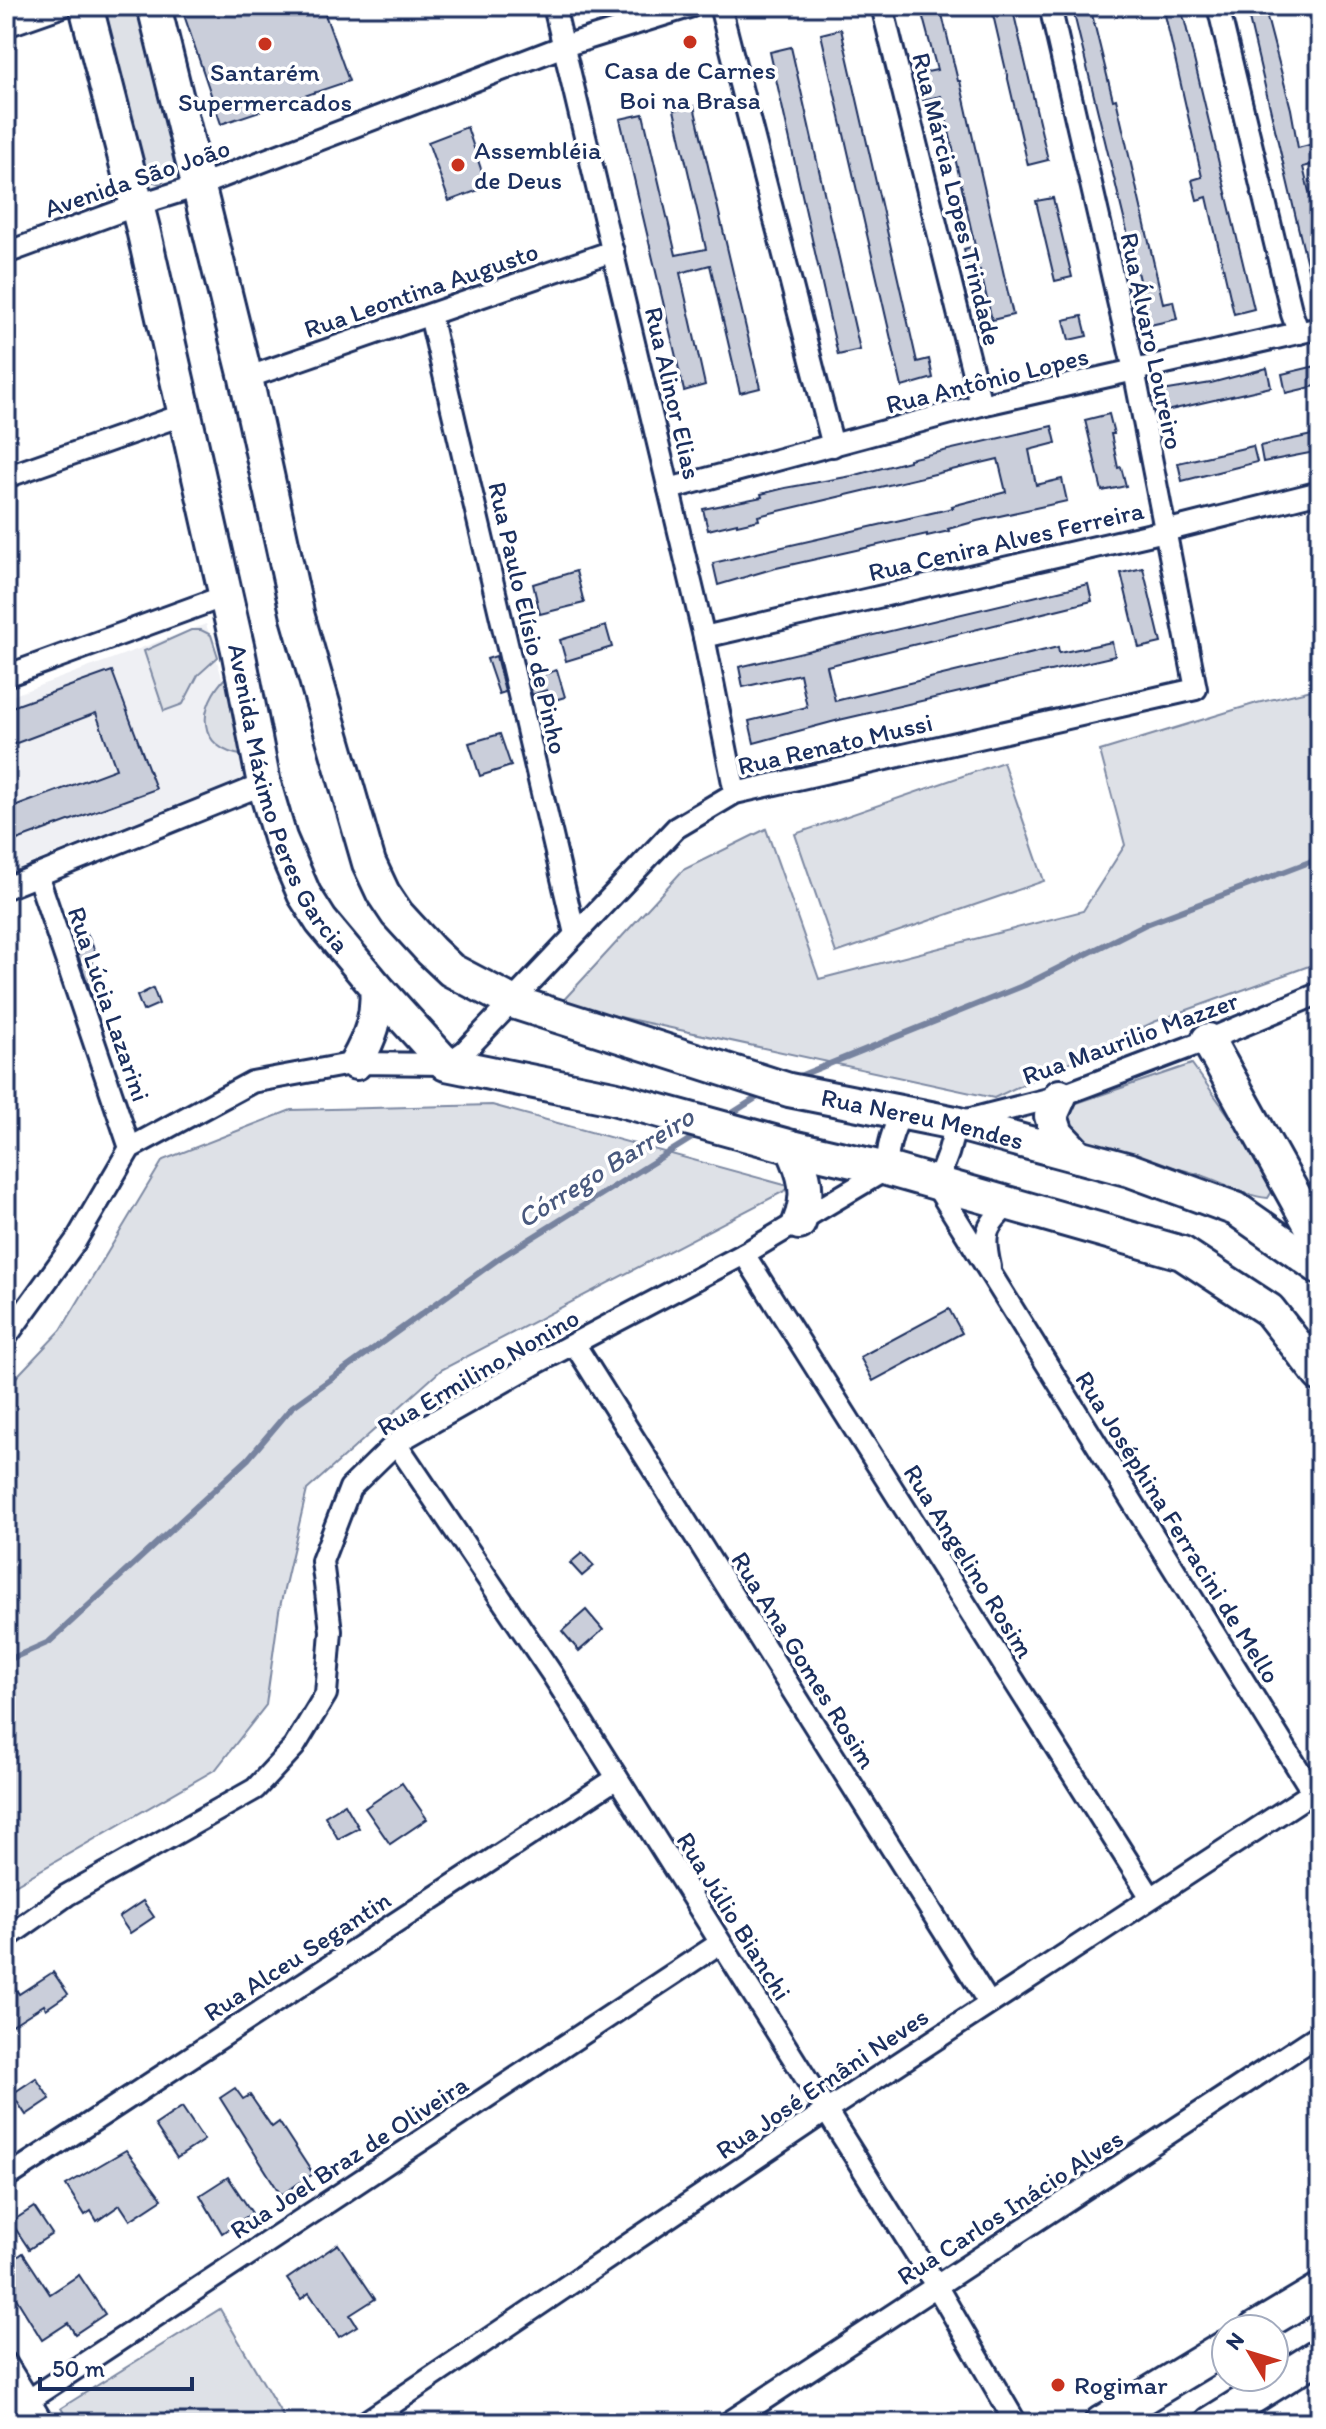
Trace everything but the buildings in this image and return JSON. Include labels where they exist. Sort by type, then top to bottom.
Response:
[{"type":"main road","name":"Avenida Máximo Peres Garcia","points":[[86,6],[137,205],[185,414],[264,784],[285,852],[304,894],[321,921],[446,1064]]},
{"type":"main road","name":"Avenida Máximo Peres Garcia","points":[[154,6],[246,378],[298,617],[361,839],[375,878],[397,914],[431,951],[451,970],[510,1001]]},
{"type":"main road","points":[[356,1063],[369,1039],[376,1016],[376,987]]},
{"type":"main road","name":"Rua Nereu Mendes","points":[[510,1001],[789,1090],[955,1123],[1130,1170],[1236,1209],[1320,1268]]},
{"type":"main road","points":[[1208,1040],[1320,1242]]},
{"type":"main road","points":[[446,1064],[613,1098],[792,1147],[887,1169],[1182,1253],[1269,1310],[1320,1375]]},
{"type":"main road","points":[[1060,1096],[1051,1116],[1057,1134],[1078,1156]]},
{"type":"main road","points":[[792,1147],[806,1181],[807,1196],[799,1223]]},
{"type":"main road","points":[[1282,2313],[1320,2290]]},
{"type":"main road","points":[[1211,2423],[1320,2355]]},
{"type":"main road","points":[[1101,2423],[1210,2357]]},
{"type":"street","points":[[6,26],[63,6]]},
{"type":"street","name":"Rua Alinor Elias","points":[[554,6],[704,637],[735,793]]},
{"type":"street","name":"Avenida São João","points":[[6,253],[198,186],[564,46],[692,6]]},
{"type":"street","points":[[720,6],[833,446]]},
{"type":"street","name":"Rua Márcia Lopes Trindade","points":[[882,6],[981,405]]},
{"type":"street","name":"Rua Álvaro Loureiro","points":[[1050,6],[1134,370],[1196,689]]},
{"type":"street","points":[[1218,6],[1299,333]]},
{"type":"street","name":"Rua Leontina Augusto","points":[[246,378],[613,251]]},
{"type":"street","name":"Rua Paulo Elísio de Pinho","points":[[430,315],[575,934]]},
{"type":"street","name":"Rua Antônio Lopes","points":[[669,489],[981,405],[1320,328]]},
{"type":"street","points":[[6,477],[185,414]]},
{"type":"street","name":"Rua Cenira Alves Ferreira","points":[[704,637],[1165,531],[1320,492]]},
{"type":"street","points":[[6,676],[225,596]]},
{"type":"street","name":"Rua Renato Mussi","points":[[446,1064],[465,1051],[676,828],[735,793],[1196,689]]},
{"type":"street","points":[[6,888],[264,784]]},
{"type":"street","name":"Rua Lúcia Lazarini","points":[[38,877],[130,1148]]},
{"type":"street","name":"Rua Maurilio Mazzer","points":[[955,1123],[1060,1096],[1208,1040],[1320,993]]},
{"type":"street","points":[[6,1337],[75,1242],[130,1148],[252,1082],[356,1063],[446,1064]]},
{"type":"street","points":[[887,1169],[887,1150],[902,1112]]},
{"type":"street","points":[[935,1184],[947,1163],[955,1123]]},
{"type":"street","name":"Rua Ermilino Nonino","points":[[6,1938],[67,1895],[255,1789],[294,1747],[326,1694],[331,1631],[322,1561],[350,1488],[396,1443],[533,1365],[744,1254],[887,1169]]},
{"type":"street","name":"Rua Joséphina Ferracini de Mello","points":[[935,1184],[1316,1798]]},
{"type":"street","name":"Rua Joséphina Ferracini de Mello","points":[[993,1278],[985,1248],[989,1223],[1010,1203]]},
{"type":"street","name":"Rua Angelino Rosim","points":[[744,1254],[1150,1896]]},
{"type":"street","name":"Rua Ana Gomes Rosim","points":[[575,1345],[989,2003]]},
{"type":"street","name":"Rua Júlio Bianchi","points":[[396,1443],[552,1674],[937,2287],[1016,2423]]},
{"type":"street","name":"Rua Alceu Segantin","points":[[6,2178],[617,1778]]},
{"type":"street","name":"Rua José Ernâni Neves","points":[[364,2423],[1150,1896],[1316,1798]]},
{"type":"street","name":"Rua Joel Braz de Oliveira","points":[[6,2415],[720,1943]]},
{"type":"street","name":"Rua Carlos Inácio Alves","points":[[728,2423],[1320,2034]]},
{"type":"street","points":[[6,2363],[43,2423]]},
{"type":"shaded area","points":[[102,6],[138,6],[175,158],[174,167],[161,184],[147,180],[140,168]]},
{"type":"shaded area","points":[[206,624],[251,775],[6,873],[6,698]]},
{"type":"shaded area","points":[[191,630],[201,630],[211,635],[218,657],[198,675],[183,704],[164,711],[144,651]]},
{"type":"shaded area","points":[[227,676],[245,756],[217,745],[209,736],[206,725],[210,700]]},
{"type":"shaded area","points":[[1320,688],[1320,962],[1154,1022],[994,1098],[560,1004],[683,870],[766,829],[819,979],[1083,911],[1125,845],[1100,751],[1257,703]]},
{"type":"shaded area","points":[[1003,762],[1044,881],[836,953],[795,834]]},
{"type":"shaded area","points":[[1192,1064],[1272,1176],[1273,1190],[1268,1198],[1198,1174],[1071,1141],[1062,1108]]},
{"type":"shaded area","points":[[492,1105],[792,1187],[441,1370],[307,1490],[279,1611],[266,1705],[216,1769],[6,1890],[6,1388],[61,1330],[163,1160],[291,1110]]},
{"type":"shaded area","points":[[220,2309],[287,2423],[70,2423],[61,2408]]},
{"type":"waterway","name":"Córrego Barreiro","points":[[792,1079],[1025,985],[1144,925],[1320,858]]},
{"type":"waterway","name":"Córrego Barreiro","points":[[726,1117],[764,1093]]},
{"type":"waterway","name":"Córrego Barreiro","points":[[6,1661],[49,1642],[248,1459],[292,1407],[501,1257],[700,1133]]},
{"type":"place","name":"Casa de Carnes Boi na Brasa","points":[[690,42]]},
{"type":"place","name":"Santarém Supermercados","points":[[265,44]]},
{"type":"place","name":"Assembléia de Deus","points":[[458,165]]},
{"type":"place","name":"Rogimar","points":[[1058,2385]]}]
